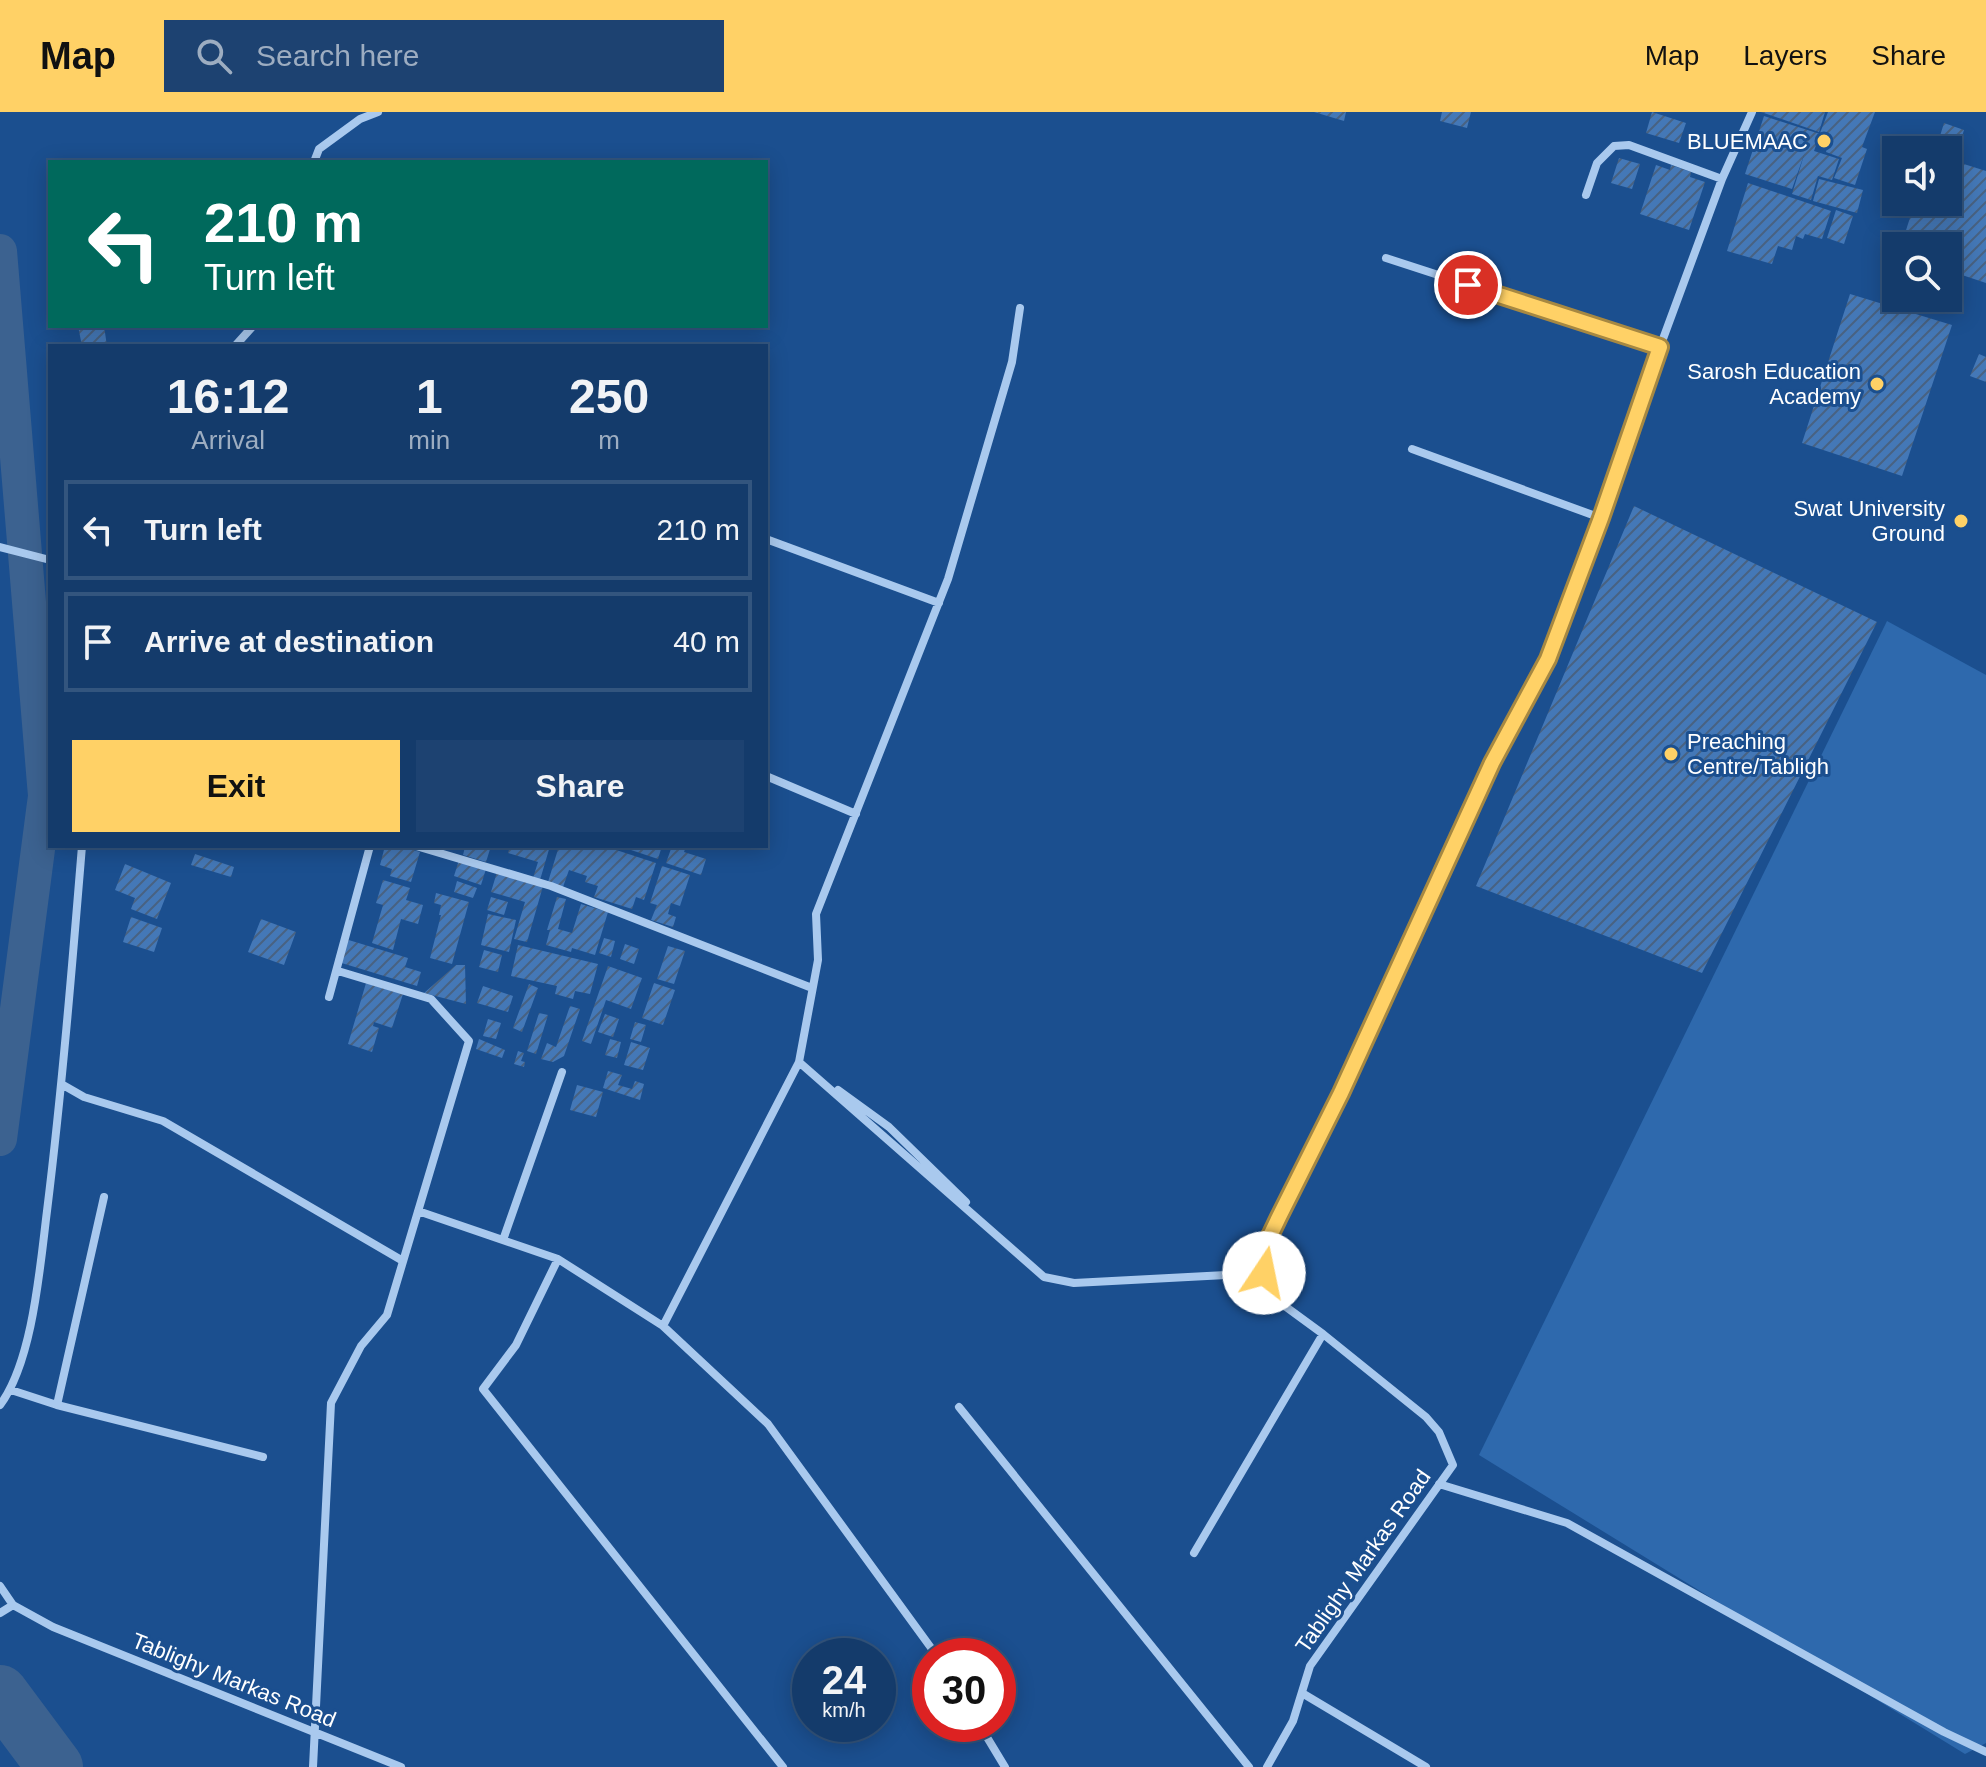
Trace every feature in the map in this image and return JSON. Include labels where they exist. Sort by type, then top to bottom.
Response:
[{"type":"street","points":[[315,160],[319,149],[360,119],[378,112]]},
{"type":"street","points":[[799,1062],[889,1127],[1044,1277],[1074,1283],[1264,1273],[1274,1228],[1341,1093],[1492,763],[1548,659],[1722,179],[1752,112]]},
{"type":"street","points":[[1586,195],[1597,163],[1614,146],[1629,145],[1722,179]]},
{"type":"street","points":[[1386,258],[1660,347]]},
{"type":"street","points":[[663,1326],[799,1062],[818,960],[816,914],[939,603],[1012,362],[1020,308]]},
{"type":"street","points":[[237,344],[251,328]]},
{"type":"street","points":[[1412,449],[1601,518]]},
{"type":"street","points":[[768,540],[939,603]]},
{"type":"street","points":[[0,547],[48,559]]},
{"type":"street","points":[[768,777],[856,814]]},
{"type":"street","points":[[0,1405],[11,1390],[33,1309],[63,1085],[82,848]]},
{"type":"street","points":[[329,997],[369,848]]},
{"type":"street","points":[[423,848],[551,886],[812,988]]},
{"type":"street","points":[[313,1767],[331,1403],[361,1346],[387,1315],[469,1041],[431,999],[338,971]]},
{"type":"street","points":[[503,1240],[562,1072]]},
{"type":"street","points":[[63,1085],[84,1097],[163,1121],[403,1261]]},
{"type":"street","points":[[57,1405],[104,1197]]},
{"type":"street","points":[[418,1211],[558,1259],[663,1326],[768,1424],[924,1638]]},
{"type":"street","points":[[558,1259],[516,1345],[483,1389],[783,1767]]},
{"type":"street","name":"Tablighy Markas Road","points":[[1264,1273],[1282,1304],[1426,1417],[1439,1432],[1453,1465],[1310,1666],[1293,1721],[1267,1767]]},
{"type":"street","points":[[1194,1553],[1323,1334]]},
{"type":"street","points":[[11,1390],[57,1405],[263,1457]]},
{"type":"street","points":[[959,1407],[1249,1767]]},
{"type":"street","points":[[1439,1484],[1567,1523],[1944,1732],[1986,1752]]},
{"type":"street","points":[[0,1586],[13,1605],[0,1613]]},
{"type":"street","name":"Tablighy Markas Road","points":[[13,1605],[53,1627],[401,1767]]},
{"type":"street","points":[[1302,1693],[1426,1767]]},
{"type":"street","points":[[990,1742],[1005,1767]]},
{"type":"shaded area","points":[[1887,621],[1986,675],[1986,1743],[1965,1754],[1479,1455]]},
{"type":"building","points":[[1314,112],[1346,112],[1344,121]]},
{"type":"building","points":[[1442,112],[1471,112],[1467,128],[1440,121]]},
{"type":"building","points":[[1652,112],[1686,123],[1679,143],[1646,133]]},
{"type":"building","points":[[1761,112],[1825,112],[1819,132]]},
{"type":"building","points":[[1828,112],[1875,112],[1862,147],[1867,149],[1855,185],[1834,178],[1842,158],[1826,152],[1831,136],[1820,133]]},
{"type":"building","points":[[1764,116],[1820,134],[1814,151],[1839,159],[1832,180],[1818,176],[1811,200],[1792,194],[1805,152],[1792,189],[1745,174]]},
{"type":"building","points":[[1944,123],[1964,130],[1962,136],[1940,136]]},
{"type":"building","points":[[1619,158],[1640,164],[1632,189],[1611,183]]},
{"type":"building","points":[[1962,163],[1986,171],[1986,283],[1962,275],[1962,232],[1905,232],[1911,216],[1962,216]]},
{"type":"building","points":[[1656,165],[1670,170],[1671,165],[1691,172],[1690,177],[1705,182],[1689,230],[1640,214]]},
{"type":"building","points":[[1819,179],[1863,190],[1857,213],[1813,201]]},
{"type":"building","points":[[1748,183],[1831,211],[1822,239],[1805,234],[1803,239],[1796,236],[1792,250],[1778,246],[1772,264],[1727,251]]},
{"type":"building","points":[[1836,210],[1853,216],[1844,244],[1827,238]]},
{"type":"building","name":"Sarosh Education Academy","points":[[1850,294],[1882,304],[1882,312],[1909,312],[1952,325],[1902,476],[1802,443]]},
{"type":"building","points":[[78,328],[104,328],[107,344],[82,344]]},
{"type":"building","points":[[1979,354],[1986,357],[1986,382],[1970,376]]},
{"type":"building","name":"Preaching Centre/Tabligh","points":[[1634,506],[1877,622],[1702,973],[1476,886]]},
{"type":"building","points":[[384,848],[407,848],[420,852],[411,882],[390,876],[392,869],[380,865]]},
{"type":"building","points":[[465,848],[490,848],[486,862],[463,855]]},
{"type":"building","points":[[509,848],[549,848],[540,880],[533,878],[538,862],[508,853]]},
{"type":"building","points":[[558,848],[610,848],[656,863],[644,900],[636,897],[632,909],[594,897],[598,886],[585,882],[587,876],[569,870],[563,887],[548,882]]},
{"type":"building","points":[[625,848],[661,848],[658,859]]},
{"type":"building","points":[[671,848],[685,848],[684,852],[706,859],[701,875],[666,863]]},
{"type":"building","points":[[195,854],[234,867],[231,877],[191,865]]},
{"type":"building","points":[[459,860],[486,869],[481,885],[454,876]]},
{"type":"building","points":[[125,864],[171,883],[157,919],[131,909],[135,898],[115,890]]},
{"type":"building","points":[[662,866],[690,875],[680,906],[671,903],[668,914],[676,917],[673,927],[651,920],[657,905],[650,903]]},
{"type":"building","points":[[497,872],[543,886],[527,942],[514,939],[525,902],[491,892]]},
{"type":"building","points":[[383,880],[410,888],[406,900],[423,905],[418,924],[401,919],[393,950],[372,943],[383,905],[376,903]]},
{"type":"building","points":[[457,881],[477,888],[473,898],[454,892]]},
{"type":"building","points":[[436,893],[469,902],[452,964],[430,958],[441,915],[441,905],[434,903]]},
{"type":"building","points":[[491,897],[508,902],[504,915],[487,910]]},
{"type":"building","points":[[557,897],[566,899],[558,929],[572,933],[581,904],[608,912],[595,955],[546,945]]},
{"type":"building","points":[[488,914],[516,920],[509,952],[481,945]]},
{"type":"building","points":[[131,917],[162,928],[154,952],[123,942]]},
{"type":"building","points":[[261,919],[296,932],[284,965],[248,952]]},
{"type":"building","points":[[342,938],[408,958],[405,967],[421,972],[417,986],[335,961]]},
{"type":"building","points":[[604,938],[615,941],[611,957],[599,953]]},
{"type":"building","points":[[625,944],[639,949],[634,964],[620,959]]},
{"type":"building","points":[[518,945],[598,964],[590,994],[575,991],[573,999],[555,994],[557,986],[511,976]]},
{"type":"building","points":[[668,946],[685,951],[674,984],[657,979]]},
{"type":"building","points":[[484,950],[502,955],[498,972],[479,967]]},
{"type":"building","points":[[456,965],[465,965],[466,1004],[424,993]]},
{"type":"building","points":[[608,966],[642,978],[631,1009],[606,1000],[591,1044],[582,1041]]},
{"type":"building","points":[[366,983],[403,994],[392,1028],[374,1022],[373,1026],[379,1028],[372,1052],[348,1044]]},
{"type":"building","points":[[654,983],[675,990],[663,1025],[642,1018]]},
{"type":"building","points":[[529,984],[538,988],[522,1032],[513,1028]]},
{"type":"building","points":[[483,986],[513,996],[508,1012],[477,1003]]},
{"type":"building","points":[[570,1006],[580,1009],[564,1056],[553,1062],[541,1059],[547,1043],[556,1047]]},
{"type":"building","points":[[539,1013],[548,1015],[536,1054],[527,1051]]},
{"type":"building","points":[[605,1014],[619,1019],[613,1037],[598,1032]]},
{"type":"building","points":[[488,1019],[501,1023],[496,1039],[483,1036]]},
{"type":"building","points":[[635,1022],[646,1025],[641,1042],[630,1039]]},
{"type":"building","points":[[479,1039],[505,1050],[502,1058],[476,1049]]},
{"type":"building","points":[[610,1039],[621,1042],[617,1058],[605,1055]]},
{"type":"building","points":[[631,1042],[650,1048],[643,1070],[624,1065]]},
{"type":"building","points":[[518,1051],[524,1053],[521,1061],[525,1062],[524,1067],[514,1064]]},
{"type":"building","points":[[608,1071],[622,1075],[618,1085],[632,1089],[635,1081],[644,1084],[640,1100],[603,1088]]},
{"type":"building","points":[[577,1085],[603,1092],[596,1117],[570,1110]]},
{"type":"waterway","points":[[0,251],[45,796],[0,1139]]},
{"type":"waterway","points":[[0,1693],[55,1767]]},
{"type":"place","name":"BLUEMAAC","points":[[1824,141]]},
{"type":"place","name":"Sarosh Education Academy","points":[[1877,384]]},
{"type":"place","name":"Swat University Ground","points":[[1961,521]]},
{"type":"place","name":"Preaching Centre/Tabligh","points":[[1671,754]]},
{"type":"route","points":[[1264,1273],[1269,1238],[1341,1093],[1492,763],[1548,659],[1660,347],[1468,285]]}]
